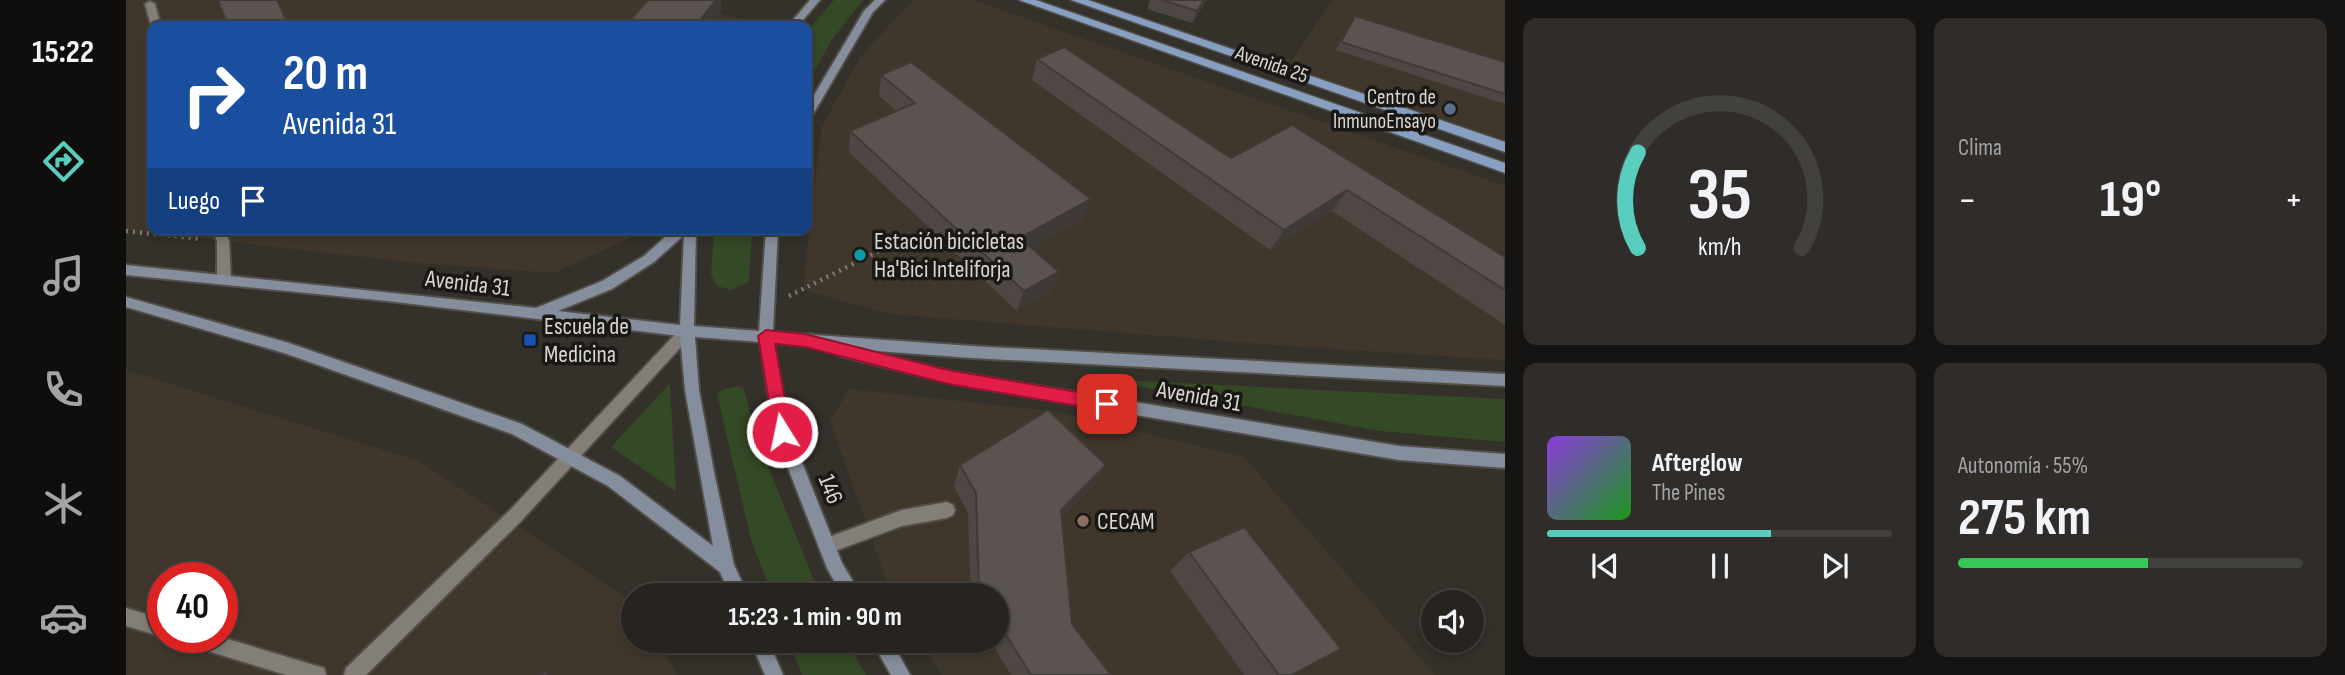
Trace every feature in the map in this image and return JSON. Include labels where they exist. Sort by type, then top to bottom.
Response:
[{"type":"main road","points":[[797,21],[816,0]]},
{"type":"main road","points":[[812,107],[869,11],[880,0]]},
{"type":"main road","name":"Avenida 25","points":[[1026,0],[1505,168]]},
{"type":"main road","name":"Avenida 25","points":[[1077,0],[1505,147]]},
{"type":"main road","points":[[812,97],[820,93]]},
{"type":"main road","points":[[536,313],[607,285],[649,259],[675,235]]},
{"type":"main road","points":[[690,235],[687,331],[692,390],[726,566],[734,583]]},
{"type":"main road","name":"146","points":[[772,235],[766,336],[782,432],[836,568],[845,583]]},
{"type":"main road","name":"Avenida 31","points":[[126,270],[687,331],[805,341],[1505,380]]},
{"type":"main road","points":[[126,302],[302,353],[517,429],[614,481],[726,566]]},
{"type":"main road","name":"Avenida 31","points":[[805,341],[948,377],[1399,453],[1505,461]]},
{"type":"main road","points":[[765,653],[774,675]]},
{"type":"main road","points":[[888,653],[901,675]]},
{"type":"lane","points":[[150,4],[155,21]]},
{"type":"lane","points":[[221,235],[224,280]]},
{"type":"lane","points":[[353,675],[516,515],[687,331]]},
{"type":"lane","points":[[828,546],[902,518],[947,510]]},
{"type":"lane","points":[[126,617],[147,623]]},
{"type":"lane","points":[[238,651],[317,675]]},
{"type":"path","points":[[126,231],[147,232]]},
{"type":"path","points":[[768,307],[907,237]]},
{"type":"shaded area","points":[[126,0],[664,0],[750,21],[147,21],[147,232],[126,230]]},
{"type":"shaded area","points":[[913,0],[973,0],[1505,186],[1505,360],[1287,346],[890,314],[803,290],[809,235],[812,235],[812,209],[821,128],[860,57]]},
{"type":"shaded area","name":"Centro de InmunoEnsayo","points":[[1333,0],[1505,0],[1505,147],[1284,71]]},
{"type":"shaded area","points":[[170,235],[637,235],[554,273],[417,263]]},
{"type":"shaded area","points":[[126,370],[419,461],[621,594],[621,653],[665,653],[677,675],[126,675]]},
{"type":"shaded area","name":"CECAM","points":[[849,389],[1059,412],[1244,457],[1435,675],[942,675],[928,653],[1009,653],[1009,583],[887,583],[830,421]]},
{"type":"green space","points":[[834,0],[863,0],[831,41],[812,76],[812,25]]},
{"type":"green space","points":[[714,235],[752,235],[749,282],[731,290],[717,286],[711,275]]},
{"type":"green space","points":[[1099,379],[1505,399],[1505,442],[1380,431]]},
{"type":"green space","points":[[670,383],[676,492],[611,447]]},
{"type":"green space","points":[[738,386],[744,389],[757,439],[815,583],[767,583],[751,540],[717,394],[723,389]]},
{"type":"green space","points":[[794,653],[853,653],[866,675],[802,675]]},
{"type":"building","points":[[218,0],[277,0],[287,21],[226,21]]},
{"type":"building","points":[[648,0],[716,0],[699,21],[629,21]]},
{"type":"building","points":[[1162,0],[1204,0],[1197,11]]},
{"type":"building","points":[[1355,16],[1505,62],[1505,94],[1341,42]]},
{"type":"building","points":[[1064,47],[1231,158],[1292,125],[1505,257],[1505,290],[1347,190],[1284,230],[1037,59]]},
{"type":"building","points":[[911,62],[1091,199],[1020,238],[1059,272],[1024,291],[850,131],[915,103],[881,75]]},
{"type":"building","points":[[1048,410],[1106,465],[1061,510],[1072,624],[1111,675],[1031,675],[1009,640],[1009,583],[979,583],[976,493],[960,465]]},
{"type":"building","points":[[1244,527],[1341,649],[1292,675],[1279,675],[1189,552]]},
{"type":"place","name":"Centro de InmunoEnsayo","points":[[1450,109]]},
{"type":"place","name":"Estación bicicletas Ha'Bici Inteliforja","points":[[860,255]]},
{"type":"place","name":"Escuela de Medicina","points":[[530,340]]},
{"type":"place","name":"CECAM","points":[[1083,521]]},
{"type":"route","points":[[782,432],[766,336],[805,341],[948,377],[1107,404]]}]
